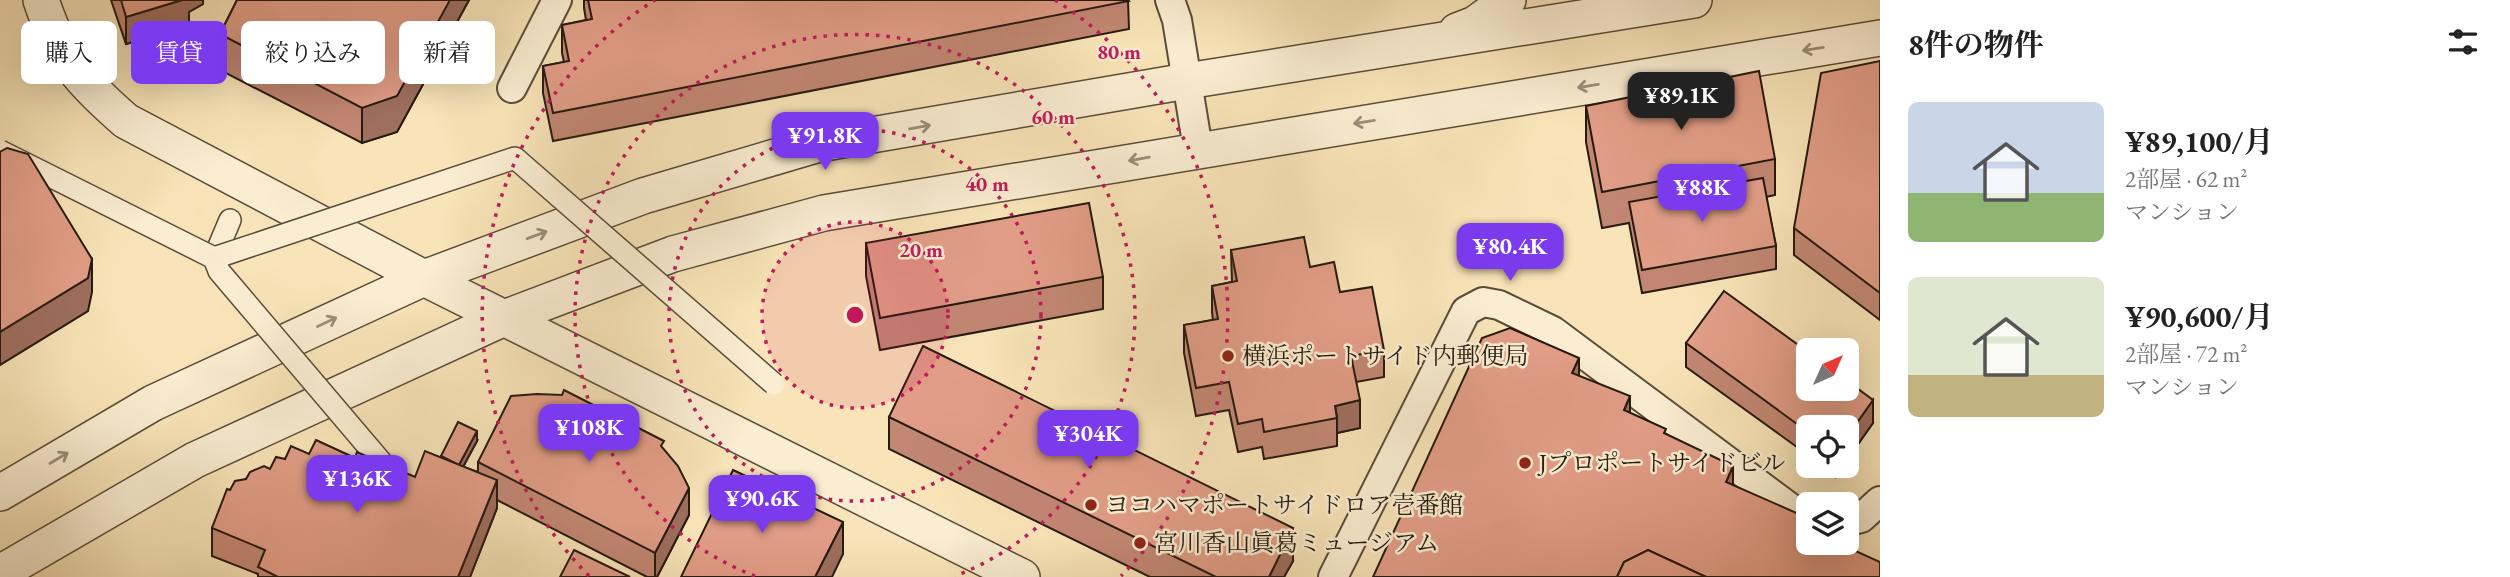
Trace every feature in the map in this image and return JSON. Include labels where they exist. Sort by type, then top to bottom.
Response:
[{"type":"street","points":[[41,0],[53,35],[71,67],[97,96],[126,121],[424,278],[1022,577]]},
{"type":"street","points":[[512,88],[556,0]]},
{"type":"street","points":[[1170,0],[1177,20],[1198,149]]},
{"type":"street","points":[[1435,42],[1475,24],[1508,0]]},
{"type":"street","points":[[0,493],[153,402],[424,278],[643,196],[819,145],[1187,81],[1694,0]]},
{"type":"street","points":[[0,573],[195,460],[504,318],[673,254],[824,213],[1880,38]]},
{"type":"street","points":[[0,151],[214,258],[219,271],[388,470]]},
{"type":"street","points":[[214,258],[518,152],[774,384]]},
{"type":"street","points":[[214,258],[230,220]]},
{"type":"street","points":[[1333,577],[1466,311],[1483,302],[1499,305],[1553,331],[1796,512]]},
{"type":"street","points":[[1859,519],[1880,500]]},
{"type":"building","points":[[121,0],[182,0],[126,17]]},
{"type":"building","points":[[237,0],[450,0],[438,21],[399,21],[399,84],[404,84],[397,96],[362,108],[316,84],[385,84],[385,21],[241,21],[241,45],[227,38],[226,21]]},
{"type":"building","points":[[588,0],[1129,1],[553,113],[543,66],[569,61],[562,25],[592,19]]},
{"type":"building","points":[[1880,61],[1880,293],[1794,228],[1821,73]]},
{"type":"building","points":[[1759,71],[1775,159],[1602,192],[1586,106]]},
{"type":"building","points":[[7,148],[28,154],[92,259],[88,278],[0,332],[0,152]]},
{"type":"building","points":[[1763,178],[1776,246],[1642,270],[1629,202]]},
{"type":"building","points":[[1089,203],[1103,277],[880,318],[866,243]]},
{"type":"building","points":[[1304,237],[1310,267],[1334,262],[1340,292],[1372,287],[1384,350],[1351,356],[1360,400],[1335,406],[1337,418],[1264,432],[1262,419],[1238,424],[1229,382],[1196,388],[1184,325],[1218,319],[1212,286],[1237,281],[1231,250]]},
{"type":"building","points":[[1724,291],[1796,343],[1796,401],[1859,401],[1859,390],[1873,400],[1859,420],[1859,415],[1796,415],[1796,423],[1686,343]]},
{"type":"building","points":[[1510,328],[1579,358],[1572,373],[1630,396],[1624,410],[1666,429],[1664,433],[1733,466],[1726,482],[1796,513],[1796,555],[1859,555],[1859,552],[1880,562],[1880,577],[1706,577],[1648,550],[1624,562],[1617,577],[1373,577],[1482,338]]},
{"type":"building","points":[[923,346],[1293,528],[1269,577],[1216,577],[889,417]]},
{"type":"building","points":[[564,390],[664,441],[661,446],[678,466],[689,488],[655,553],[478,462],[511,396],[562,395]]},
{"type":"building","points":[[458,422],[477,431],[459,465],[441,456]]},
{"type":"building","points":[[316,440],[355,458],[357,452],[415,477],[425,451],[497,480],[458,577],[278,577],[258,567],[265,550],[212,528],[227,489],[230,490],[235,481],[246,479],[250,472],[264,466],[270,469],[276,457],[285,459],[291,446],[309,454]]},
{"type":"building","points":[[733,470],[843,522],[815,577],[681,577]]},
{"type":"building","points":[[574,550],[630,577],[560,577]]},
{"type":"building","points":[[1648,550],[1706,577],[1617,577],[1624,562]]},
{"type":"place","name":"横浜ポートサイド内郵便局","points":[[1228,356]]},
{"type":"place","name":"Jプロポートサイドビル","points":[[1525,463]]},
{"type":"place","name":"ヨコハマポートサイドロア壱番館","points":[[1091,505]]},
{"type":"place","name":"宮川香山眞葛ミュージアム","points":[[1140,543]]}]
